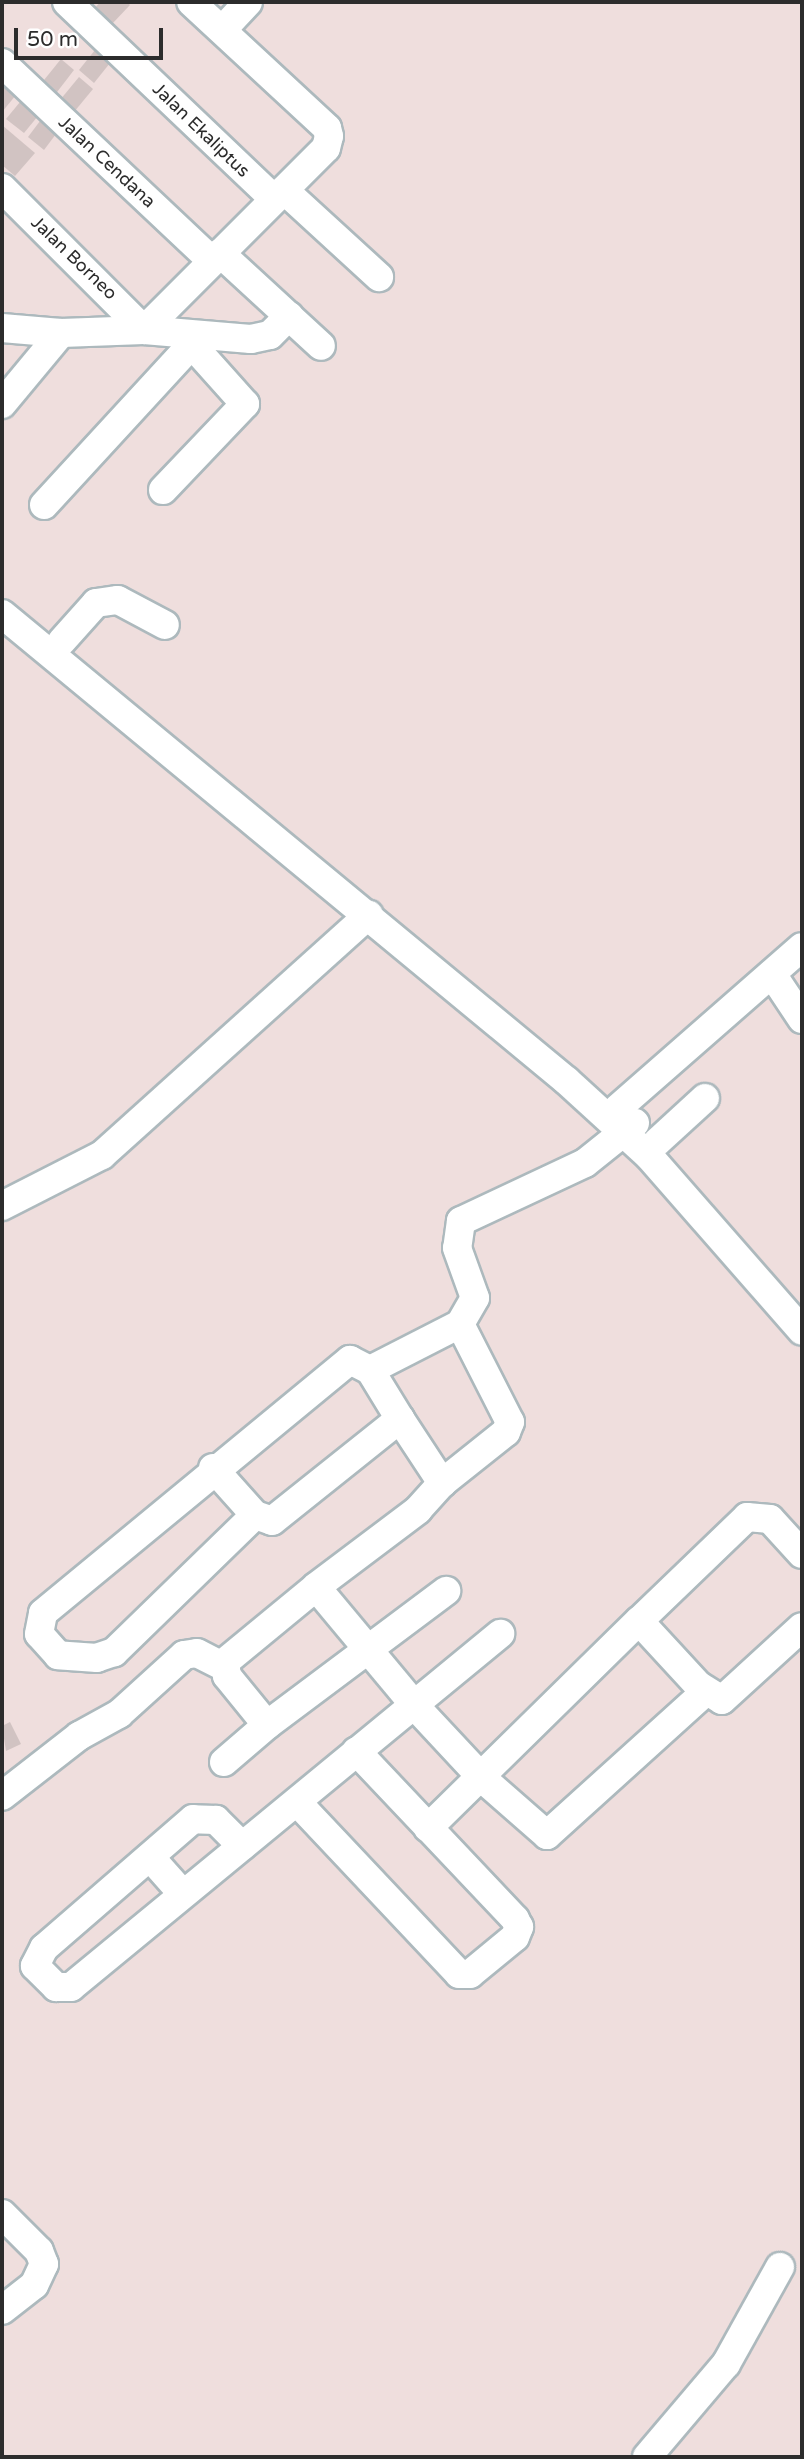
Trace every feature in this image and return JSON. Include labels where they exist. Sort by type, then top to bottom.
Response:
[{"type":"street","name":"Jalan Ekaliptus","points":[[67,2],[279,195],[379,277]]},
{"type":"street","points":[[144,330],[326,148],[327,128],[224,28],[191,2]]},
{"type":"street","points":[[224,28],[248,2]]},
{"type":"street","name":"Jalan Cendana","points":[[2,63],[216,257],[289,316],[321,346]]},
{"type":"street","name":"Jalan Borneo","points":[[2,188],[144,330]]},
{"type":"street","points":[[2,328],[61,333],[144,330],[188,341],[270,335],[289,316]]},
{"type":"street","points":[[2,404],[61,333]]},
{"type":"street","points":[[163,490],[245,404],[188,341]]},
{"type":"street","points":[[44,505],[188,341]]},
{"type":"street","points":[[2,593],[62,641],[369,915],[626,1122],[657,1142],[802,1305]]},
{"type":"street","points":[[62,641],[96,603],[118,600],[165,625]]},
{"type":"street","points":[[2,614],[264,820],[626,1122],[649,1156],[802,1331]]},
{"type":"street","points":[[2,1206],[102,1155],[369,915]]},
{"type":"street","points":[[370,1370],[460,1324],[475,1298],[457,1248],[461,1221],[585,1163],[802,947]]},
{"type":"street","points":[[772,974],[802,1019]]},
{"type":"street","points":[[657,1142],[705,1098]]},
{"type":"street","points":[[224,1667],[231,1656],[418,1510],[442,1483],[506,1432],[510,1422],[460,1324]]},
{"type":"street","points":[[255,1515],[114,1652],[82,1658],[51,1651],[39,1634],[43,1613],[213,1468],[349,1360],[370,1370],[442,1483]]},
{"type":"street","points":[[213,1468],[255,1515],[272,1521],[400,1419]]},
{"type":"street","points":[[428,1828],[483,1779],[639,1621],[747,1517],[770,1519],[802,1554]]},
{"type":"street","points":[[316,1587],[364,1648],[415,1706],[483,1779],[547,1835],[705,1692]]},
{"type":"street","points":[[224,1762],[364,1648],[446,1591]]},
{"type":"street","points":[[639,1621],[712,1699],[729,1697],[802,1627]]},
{"type":"street","points":[[242,1846],[216,1820],[204,1817],[150,1857],[39,1952],[38,1971],[56,1987],[71,1987],[121,1942],[242,1846],[356,1751],[415,1706],[500,1634]]},
{"type":"street","points":[[2,1796],[79,1736],[120,1714],[184,1655],[211,1658],[224,1667],[267,1725]]},
{"type":"street","points":[[297,1801],[466,1976],[515,1937],[519,1927],[356,1751]]},
{"type":"street","points":[[150,1857],[182,1893]]},
{"type":"street","points":[[90,1908],[121,1942]]},
{"type":"street","points":[[2,2214],[39,2251],[44,2264],[34,2285],[2,2310]]},
{"type":"street","points":[[647,2457],[726,2364],[780,2267]]},
{"type":"building","points":[[100,2],[127,2],[130,5],[112,24],[95,8]]},
{"type":"building","points":[[95,50],[110,63],[94,83],[79,70]]},
{"type":"building","points":[[61,59],[74,70],[54,96],[40,85]]},
{"type":"building","points":[[79,77],[93,89],[74,112],[60,100]]},
{"type":"building","points":[[3,85],[16,95],[2,112],[2,87]]},
{"type":"building","points":[[20,102],[38,116],[24,133],[6,119]]},
{"type":"building","points":[[40,121],[56,134],[44,150],[28,137]]},
{"type":"building","points":[[2,125],[35,153],[15,176],[2,165]]},
{"type":"building","points":[[10,1722],[21,1744],[6,1751],[2,1726]]}]
